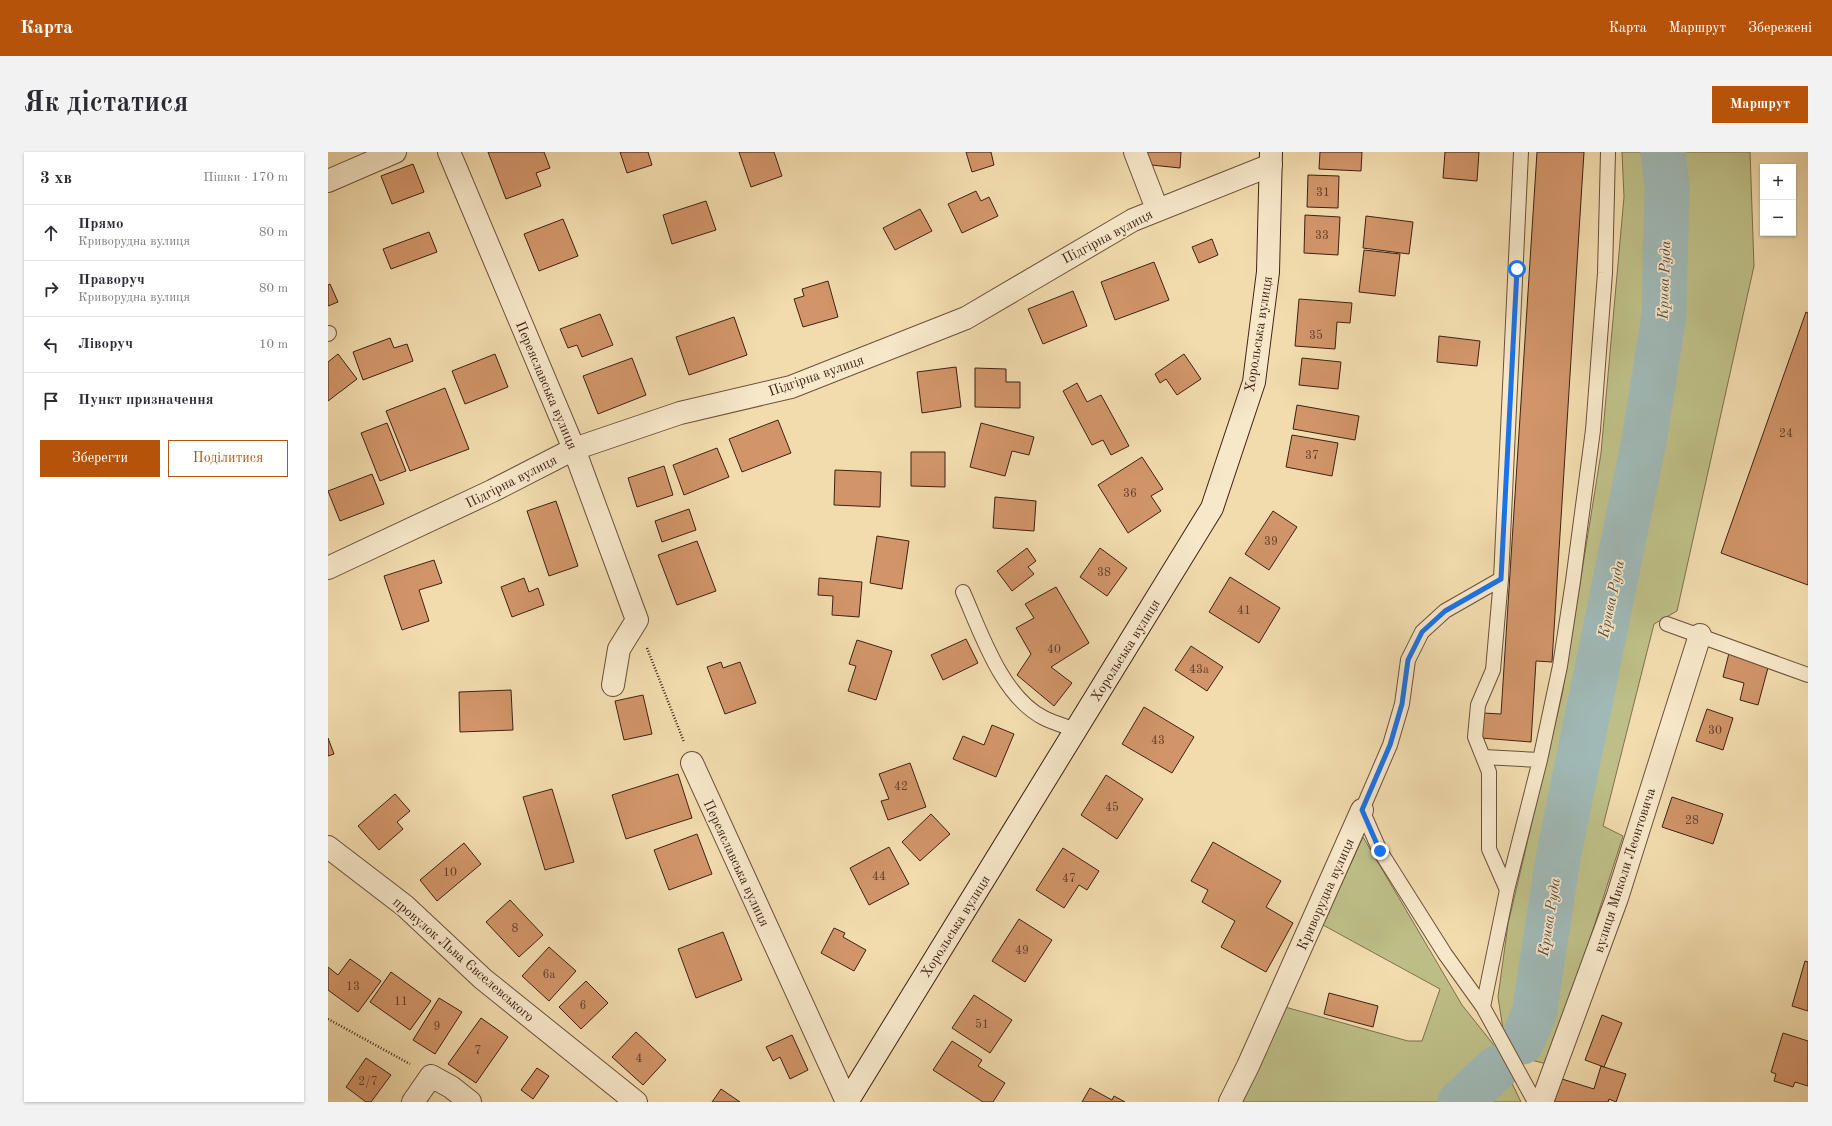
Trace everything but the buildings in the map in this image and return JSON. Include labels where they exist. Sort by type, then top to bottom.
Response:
[{"type":"street","points":[[328,181],[395,152]]},
{"type":"street","name":"Переяславська вулиця","points":[[449,152],[574,449],[637,620]]},
{"type":"street","points":[[1135,152],[1157,209]]},
{"type":"street","name":"Підгірна вулиця","points":[[328,568],[492,491],[574,449],[680,413],[791,387],[966,318],[1079,250],[1133,220],[1271,158]]},
{"type":"street","name":"Хорольська вулиця","points":[[847,1102],[1212,508],[1254,382],[1268,272],[1271,158]]},
{"type":"street","points":[[613,685],[619,649],[637,620]]},
{"type":"street","name":"вулиця Миколи Леонтовича","points":[[1542,1102],[1617,898],[1700,635]]},
{"type":"street","name":"Переяславська вулиця","points":[[692,763],[847,1102]]},
{"type":"street","name":"Криворудна вулиця","points":[[1230,1102],[1248,1066],[1362,810]]},
{"type":"street","name":"провулок Льва Євселевського","points":[[328,847],[405,906],[483,979],[636,1102]]},
{"type":"street","points":[[413,1102],[431,1076],[451,1087],[470,1102]]},
{"type":"lane","points":[[1507,890],[1489,849],[1489,772],[1475,738],[1478,705],[1493,670],[1501,579],[1521,152]]},
{"type":"lane","points":[[1483,1007],[1507,890],[1540,760],[1560,666],[1592,430],[1605,273],[1608,152]]},
{"type":"lane","name":"Криворудна вулиця","points":[[1362,810],[1390,745],[1402,704],[1408,660],[1422,632],[1445,611],[1501,579]]},
{"type":"lane","points":[[963,592],[995,664],[1022,702],[1044,718],[1076,730]]},
{"type":"lane","points":[[1667,624],[1808,675]]},
{"type":"lane","points":[[1484,757],[1540,760]]},
{"type":"lane","points":[[1362,810],[1380,851],[1445,954],[1483,1007],[1535,1102]]},
{"type":"path","points":[[637,620],[692,763]]},
{"type":"path","points":[[328,1019],[431,1076]]},
{"type":"green space","points":[[1622,152],[1750,152],[1754,266],[1677,611],[1654,624],[1603,826],[1623,836],[1581,967],[1547,1064],[1531,1060],[1503,1029],[1498,997],[1508,924],[1562,695],[1601,453],[1624,197]]},
{"type":"green space","points":[[1363,837],[1462,1005],[1493,1044],[1521,1102],[1239,1102],[1285,1007],[1408,1041],[1422,1041],[1440,989],[1323,925]]},
{"type":"waterway","name":"Крива Руда","points":[[1522,1042],[1534,1014],[1559,853],[1644,441],[1664,316],[1667,186],[1663,152]]},
{"type":"waterway","name":"Крива Руда","points":[[1460,1102],[1498,1067]]},
{"type":"route","points":[[1380,851],[1362,810],[1390,745],[1402,704],[1408,660],[1422,632],[1445,611],[1472,594],[1501,579],[1517,269]]}]
